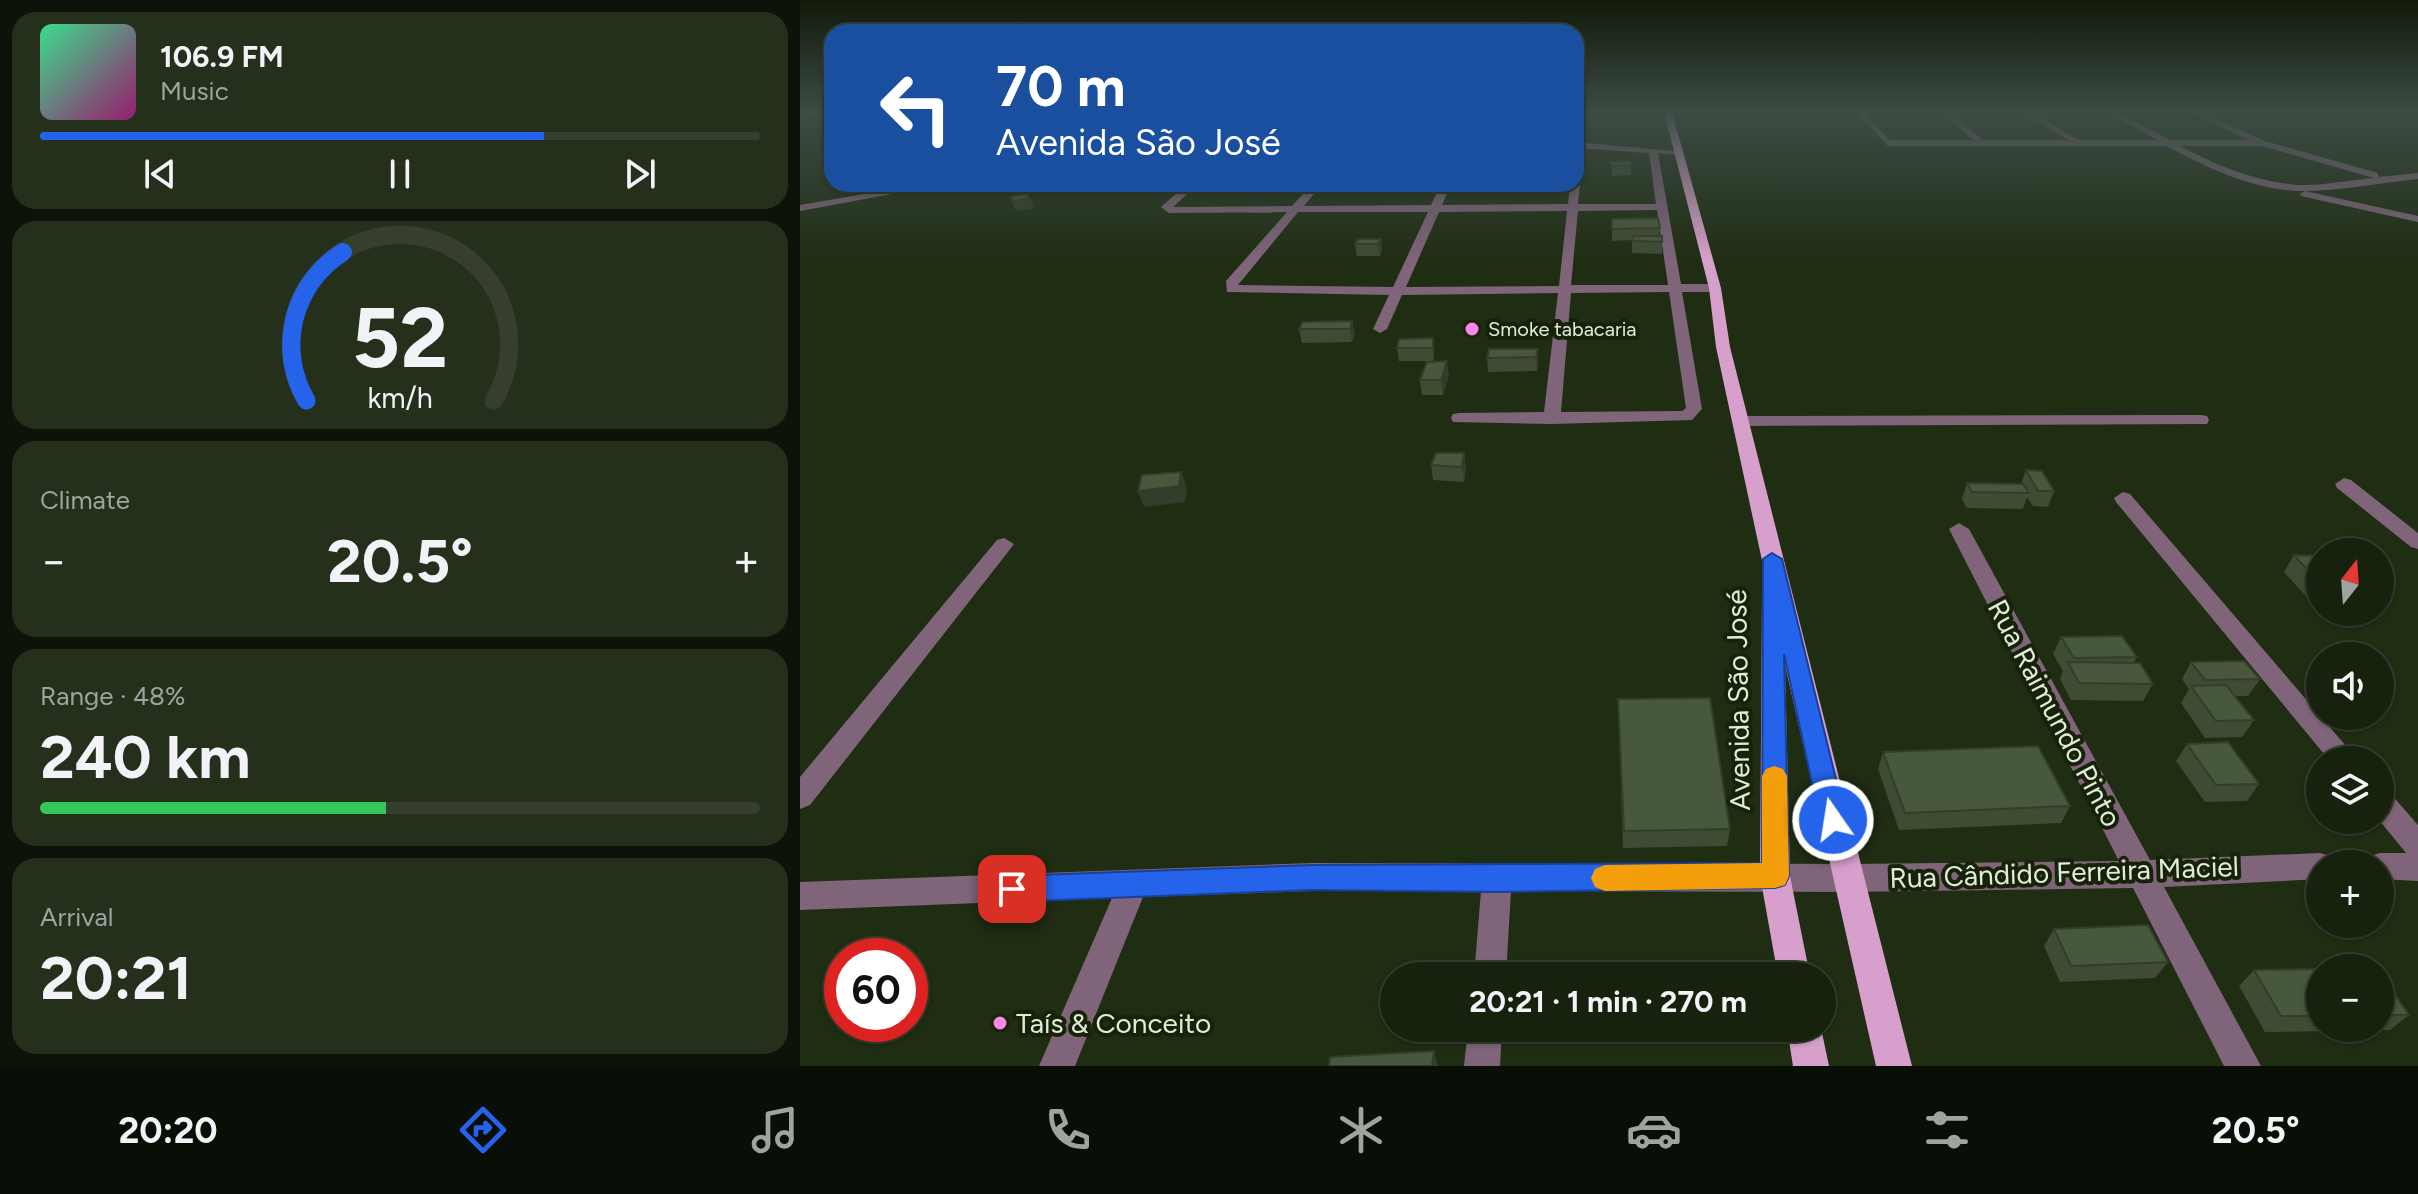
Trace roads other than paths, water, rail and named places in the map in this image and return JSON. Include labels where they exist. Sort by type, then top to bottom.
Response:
[{"type":"main road","points":[[1682,162],[1715,288],[1723,347],[1772,559]]},
{"type":"main road","name":"Avenida São José","points":[[1772,559],[1775,876],[1791,962]]},
{"type":"main road","name":"Avenida São José","points":[[1772,559],[1894,1066]]},
{"type":"main road","points":[[1807,1042],[1811,1066]]},
{"type":"street","points":[[1459,418],[1552,419],[1686,416],[1691,413],[1694,402],[1655,162]]},
{"type":"street","points":[[2203,162],[2231,173],[2299,188],[2418,176]]},
{"type":"street","points":[[2328,162],[2418,185]]},
{"type":"street","points":[[2299,188],[2297,191],[2305,194],[2418,219]]},
{"type":"street","points":[[800,208],[894,192]]},
{"type":"street","points":[[1184,192],[1165,209],[1663,207]]},
{"type":"street","points":[[1310,192],[1231,284],[1232,289],[1715,288]]},
{"type":"street","points":[[1380,329],[1443,192]]},
{"type":"street","points":[[1552,419],[1575,192]]},
{"type":"street","points":[[1741,421],[2201,420]]},
{"type":"street","points":[[2344,484],[2418,543]]},
{"type":"street","points":[[2123,498],[2333,746]]},
{"type":"street","name":"Rua Raimundo Pinto","points":[[1959,529],[2243,1066]]},
{"type":"street","points":[[800,797],[1004,544]]},
{"type":"street","points":[[2394,818],[2418,846]]},
{"type":"street","points":[[2394,866],[2418,867]]},
{"type":"street","name":"Rua Cândido Ferreira Maciel","points":[[800,896],[1312,877],[1847,878],[2139,874],[2306,867]]},
{"type":"street","points":[[1491,962],[1497,879]]},
{"type":"street","points":[[1057,1066],[1133,885]]},
{"type":"street","points":[[1482,1066],[1484,1042]]},
{"type":"place","name":"Smoke tabacaria","points":[[1472,329]]},
{"type":"place","name":"Taís & Conceito","points":[[1000,1023]]}]
